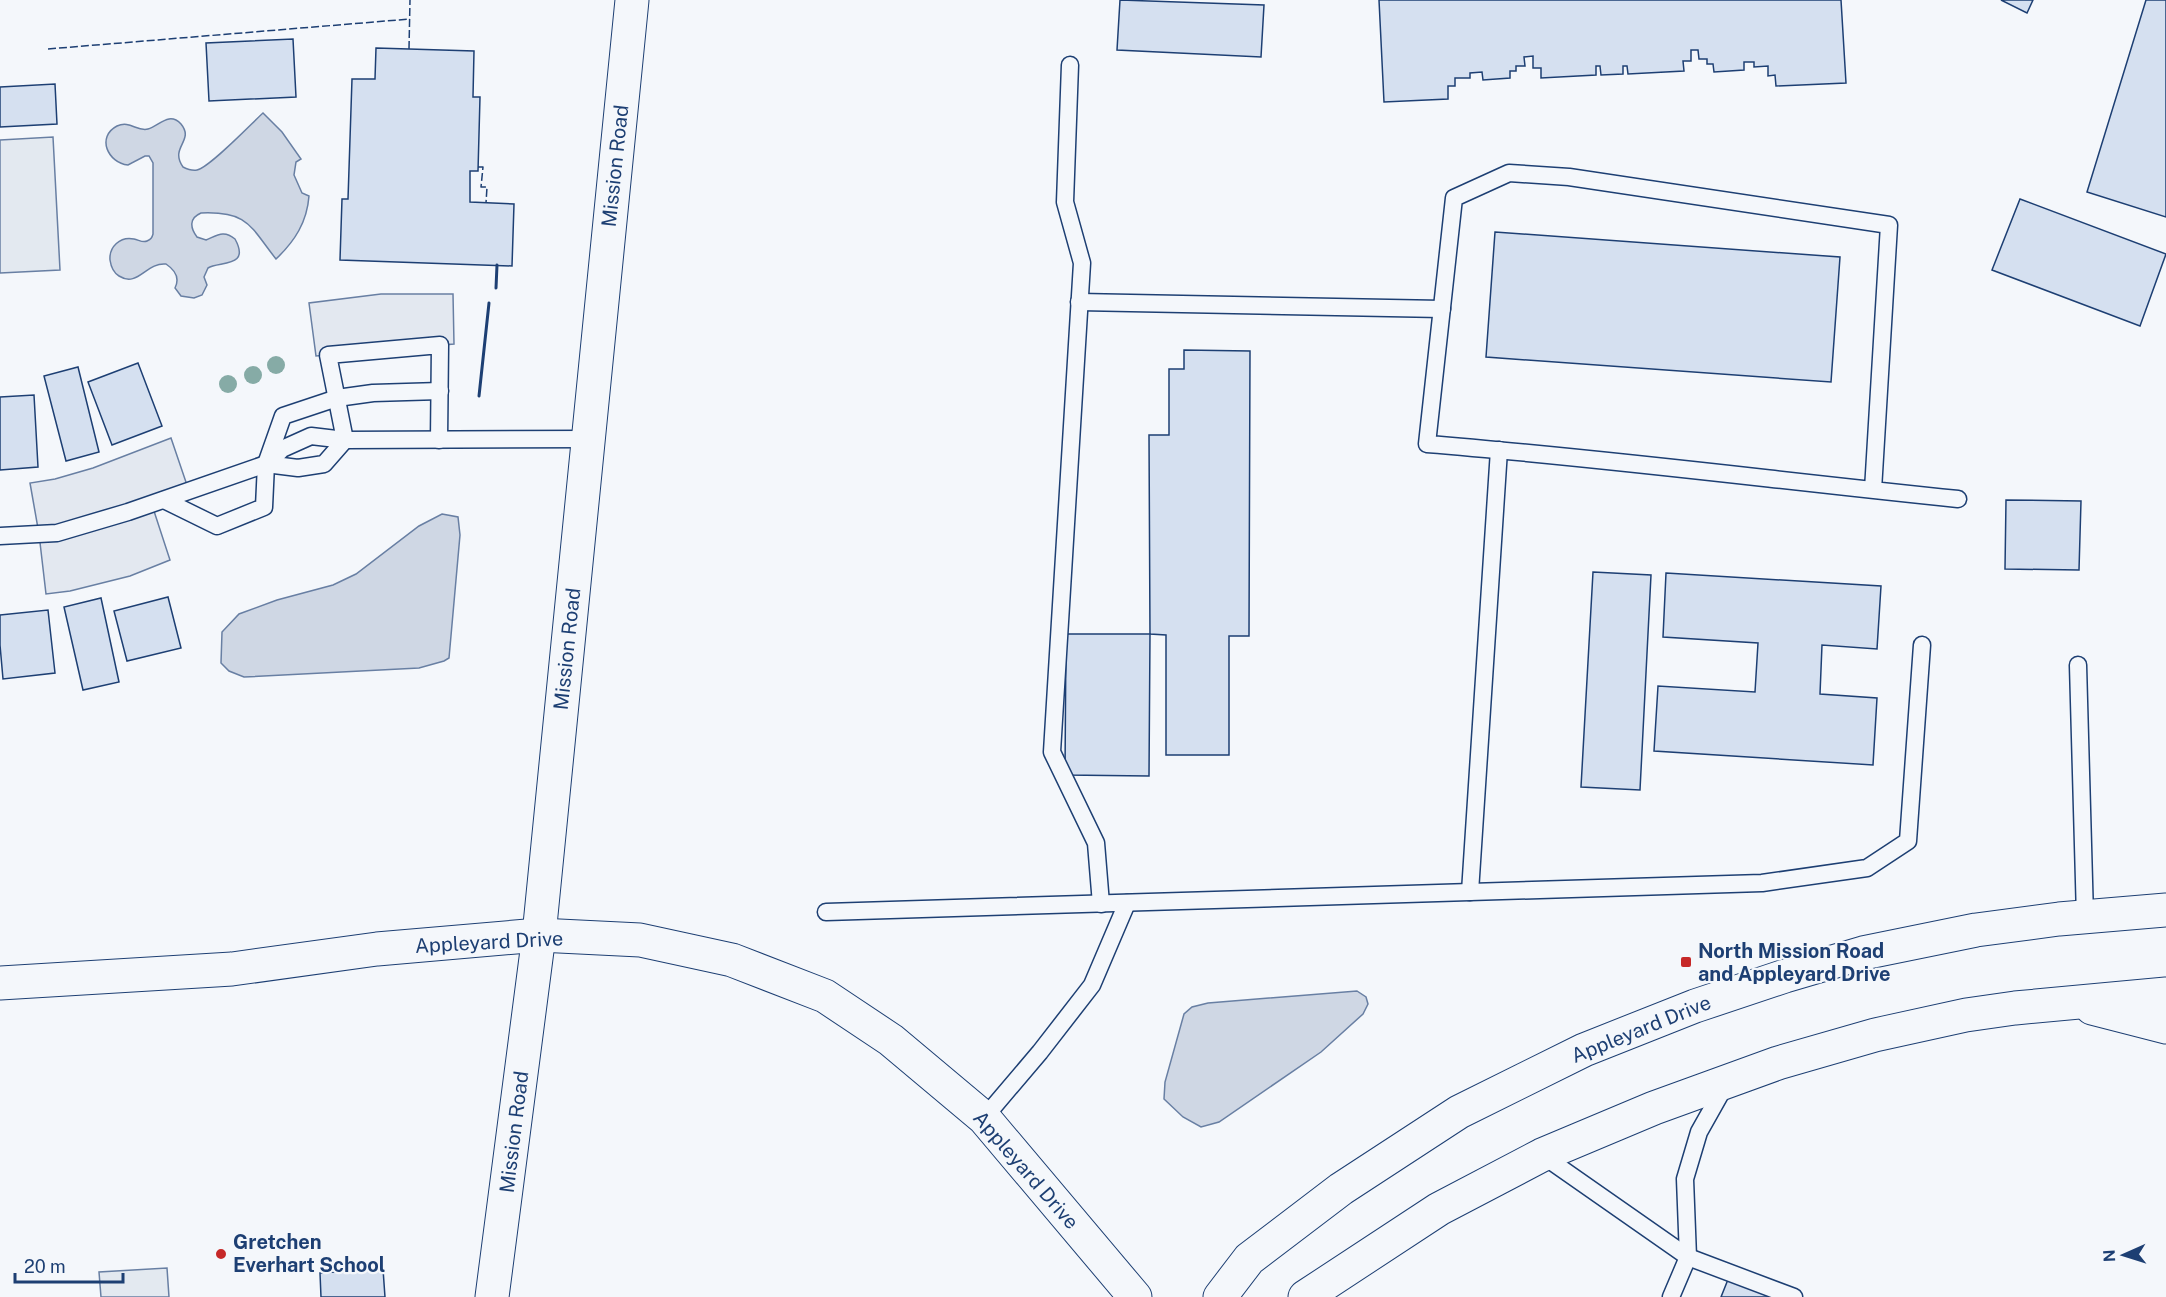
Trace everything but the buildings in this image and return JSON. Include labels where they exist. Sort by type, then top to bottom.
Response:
[{"type":"street","name":"Mission Road","points":[[492,1297],[539,935],[632,0]]},
{"type":"street","name":"Appleyard Drive","points":[[1220,1297],[1249,1259],[1341,1189],[1459,1112],[1584,1050],[1695,1006],[1863,953],[1976,930],[2166,910]]},
{"type":"street","name":"Appleyard Drive","points":[[0,983],[232,969],[377,949],[539,935],[640,940],[732,960],[825,996],[891,1040],[984,1118],[1135,1297]]},
{"type":"street","points":[[1305,1297],[1439,1209],[1542,1155],[1654,1108],[1778,1063],[1875,1035],[1966,1015],[2015,1008],[2166,994]]},
{"type":"street","points":[[2073,1003],[2166,1027]]},
{"type":"lane","points":[[1070,65],[1065,202],[1082,263],[1052,752],[1096,843],[1101,904]]},
{"type":"lane","points":[[1873,490],[1889,225],[1569,177],[1509,173],[1454,198],[1428,444],[1958,500]]},
{"type":"lane","points":[[1079,302],[1442,309]]},
{"type":"lane","points":[[345,440],[328,355],[441,345],[439,440]]},
{"type":"lane","points":[[164,500],[217,526],[264,507],[266,464],[283,416],[337,398],[374,393],[440,391]]},
{"type":"lane","points":[[0,536],[57,533],[164,500],[266,464],[282,449],[311,436],[345,440],[588,439]]},
{"type":"lane","points":[[266,464],[298,468],[324,464],[345,440]]},
{"type":"lane","points":[[1470,892],[1498,450]]},
{"type":"lane","points":[[826,912],[1762,883],[1867,868],[1908,841],[1922,645]]},
{"type":"lane","points":[[2078,665],[2085,917]]},
{"type":"lane","points":[[984,1118],[1092,986],[1127,903]]},
{"type":"lane","points":[[1671,1297],[1688,1257],[1685,1179],[1699,1132],[1728,1081]]},
{"type":"lane","points":[[1542,1155],[1688,1257],[1794,1297]]},
{"type":"shaded area","points":[[263,113],[282,132],[301,159],[296,162],[294,175],[302,193],[309,196],[303,223],[283,252],[276,259],[253,229],[239,218],[217,213],[201,213],[194,218],[192,224],[197,237],[206,240],[221,234],[228,235],[235,239],[239,248],[239,255],[232,262],[208,268],[204,277],[207,285],[202,295],[194,298],[181,296],[175,288],[176,274],[166,264],[159,264],[132,279],[117,275],[110,260],[113,247],[124,239],[145,242],[153,235],[153,163],[149,156],[128,165],[115,160],[110,155],[106,143],[111,131],[117,126],[126,124],[148,129],[164,120],[177,120],[185,130],[179,160],[183,167],[195,170],[220,154]]},
{"type":"shaded area","points":[[53,137],[60,270],[0,273],[0,140]]},
{"type":"shaded area","points":[[381,294],[453,294],[454,344],[316,356],[309,303]]},
{"type":"shaded area","points":[[171,438],[189,491],[152,505],[170,560],[130,576],[70,591],[46,594],[30,483],[55,479],[93,468]]},
{"type":"shaded area","points":[[442,514],[458,517],[460,535],[449,658],[419,668],[244,677],[229,671],[221,663],[222,632],[239,614],[277,600],[333,585],[356,574],[419,526]]},
{"type":"shaded area","points":[[1357,991],[1366,997],[1368,1004],[1363,1014],[1321,1052],[1219,1122],[1201,1127],[1183,1117],[1164,1099],[1165,1082],[1184,1014],[1192,1007],[1208,1003]]},
{"type":"shaded area","points":[[167,1268],[169,1297],[101,1297],[99,1272]]},
{"type":"fence","points":[[409,49],[410,0]]},
{"type":"fence","points":[[48,49],[410,19]]},
{"type":"fence","points":[[478,167],[483,167],[481,187],[487,187],[486,203]]},
{"type":"wall","points":[[496,288],[497,265]]},
{"type":"wall","points":[[479,396],[489,303]]},
{"type":"place","name":"North Mission Road and Appleyard Drive","points":[[1686,962]]},
{"type":"place","name":"Gretchen Everhart School","points":[[221,1254]]}]
